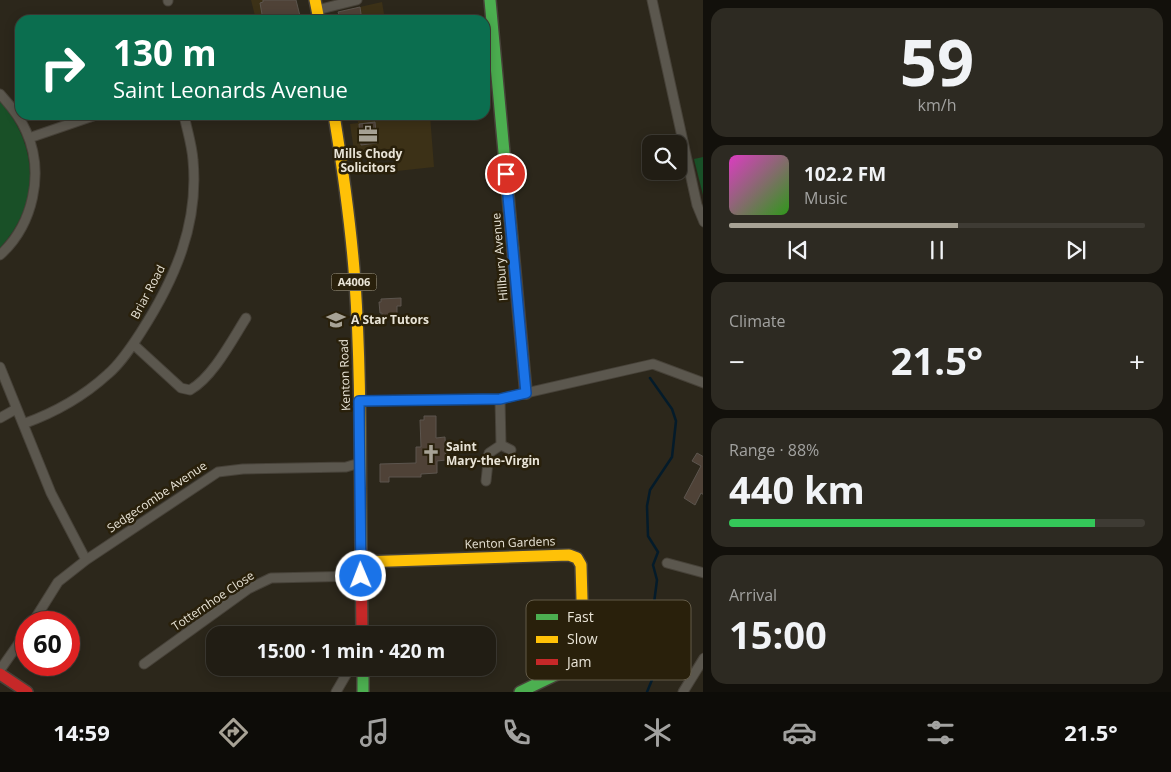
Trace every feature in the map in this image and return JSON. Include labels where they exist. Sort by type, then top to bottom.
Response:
[{"type":"street","points":[[317,10],[357,0]]},
{"type":"street","name":"Hillbury Avenue","points":[[490,0],[526,393]]},
{"type":"street","points":[[652,0],[697,204],[703,219]]},
{"type":"street","points":[[0,94],[15,113]]},
{"type":"street","points":[[0,255],[14,240],[31,204],[35,174],[29,138],[20,120]]},
{"type":"street","points":[[29,138],[81,120]]},
{"type":"street","name":"Briar Road","points":[[23,424],[43,417],[64,406],[110,373],[133,344],[159,304],[184,249],[191,213],[193,160],[185,120]]},
{"type":"street","name":"Kenton Road","points":[[335,120],[349,218],[356,305],[362,626]]},
{"type":"street","points":[[133,344],[181,388],[190,390],[207,376],[246,318]]},
{"type":"street","points":[[359,401],[500,399],[652,364],[703,383]]},
{"type":"street","points":[[0,368],[51,493],[86,560]]},
{"type":"street","points":[[500,399],[500,445]]},
{"type":"street","points":[[0,418],[16,409]]},
{"type":"street","points":[[500,445],[512,450]]},
{"type":"street","points":[[486,481],[489,453],[500,445]]},
{"type":"street","name":"Sedgecombe Avenue","points":[[40,611],[58,582],[86,560],[218,472],[243,468],[346,467],[360,463]]},
{"type":"street","name":"Kenton Gardens","points":[[361,562],[569,555],[577,558],[582,565],[583,600]]},
{"type":"street","points":[[667,563],[703,572]]},
{"type":"street","name":"Totternhoe Close","points":[[144,664],[248,589],[271,578],[361,576]]},
{"type":"street","points":[[0,670],[15,649]]},
{"type":"street","points":[[684,692],[703,660]]},
{"type":"street","points":[[0,674],[27,692]]},
{"type":"street","points":[[336,692],[345,676]]},
{"type":"street","points":[[363,676],[363,692]]},
{"type":"street","name":"Kenton Gardens","points":[[520,692],[545,680]]},
{"type":"shaded area","points":[[251,0],[296,0],[300,15],[255,15]]},
{"type":"shaded area","points":[[382,2],[384,15],[340,15],[342,11]]},
{"type":"shaded area","points":[[358,120],[430,120],[434,167],[397,171],[395,152],[391,149],[354,151],[350,124],[358,123]]},
{"type":"green space","points":[[0,101],[13,118],[22,137],[28,155],[30,175],[28,194],[23,212],[13,231],[0,248]]},
{"type":"green space","points":[[703,157],[703,195],[694,159]]},
{"type":"building","points":[[263,0],[296,0],[300,15],[262,15],[260,3]]},
{"type":"building","points":[[360,7],[361,14],[339,15],[338,12]]},
{"type":"building","name":"Mills Chody Solicitors","points":[[375,122],[377,143],[361,145],[359,124]]},
{"type":"building","points":[[401,298],[401,306],[397,306],[397,318],[390,319],[390,316],[382,316],[379,302],[381,302],[381,299]]},
{"type":"building","name":"Saint Mary-the-Virgin","points":[[424,416],[436,416],[436,438],[445,437],[446,460],[437,461],[437,473],[421,474],[421,477],[389,477],[389,482],[380,482],[380,464],[416,463],[416,447],[421,447],[420,420],[424,420]]},
{"type":"building","points":[[697,453],[703,456],[703,494],[701,493],[695,505],[684,498],[701,466],[692,461]]},
{"type":"waterway","points":[[650,378],[672,409],[676,421],[672,457],[650,490],[647,506],[648,536],[658,552],[653,565],[657,580],[654,600]]},
{"type":"waterway","points":[[647,692],[652,680]]},
{"type":"traffic: fast","points":[[490,0],[513,250]]},
{"type":"traffic: fast","points":[[363,676],[363,692]]},
{"type":"traffic: fast","points":[[520,692],[545,680]]},
{"type":"traffic: slow","points":[[315,0],[318,15]]},
{"type":"traffic: slow","points":[[335,120],[346,198],[355,282],[359,382],[361,548]]},
{"type":"traffic: slow","points":[[361,562],[569,555],[577,558],[581,565],[582,600]]},
{"type":"traffic: jam","points":[[513,250],[526,393]]},
{"type":"traffic: jam","points":[[361,548],[362,626]]},
{"type":"traffic: jam","points":[[0,674],[27,692]]},
{"type":"place","name":"Mills Chody Solicitors","points":[[368,134]]},
{"type":"place","name":"A Star Tutors","points":[[336,320]]},
{"type":"place","name":"Saint Mary-the-Virgin","points":[[431,454]]},
{"type":"route","points":[[361,576],[359,401],[500,399],[526,393],[506,174]]}]
